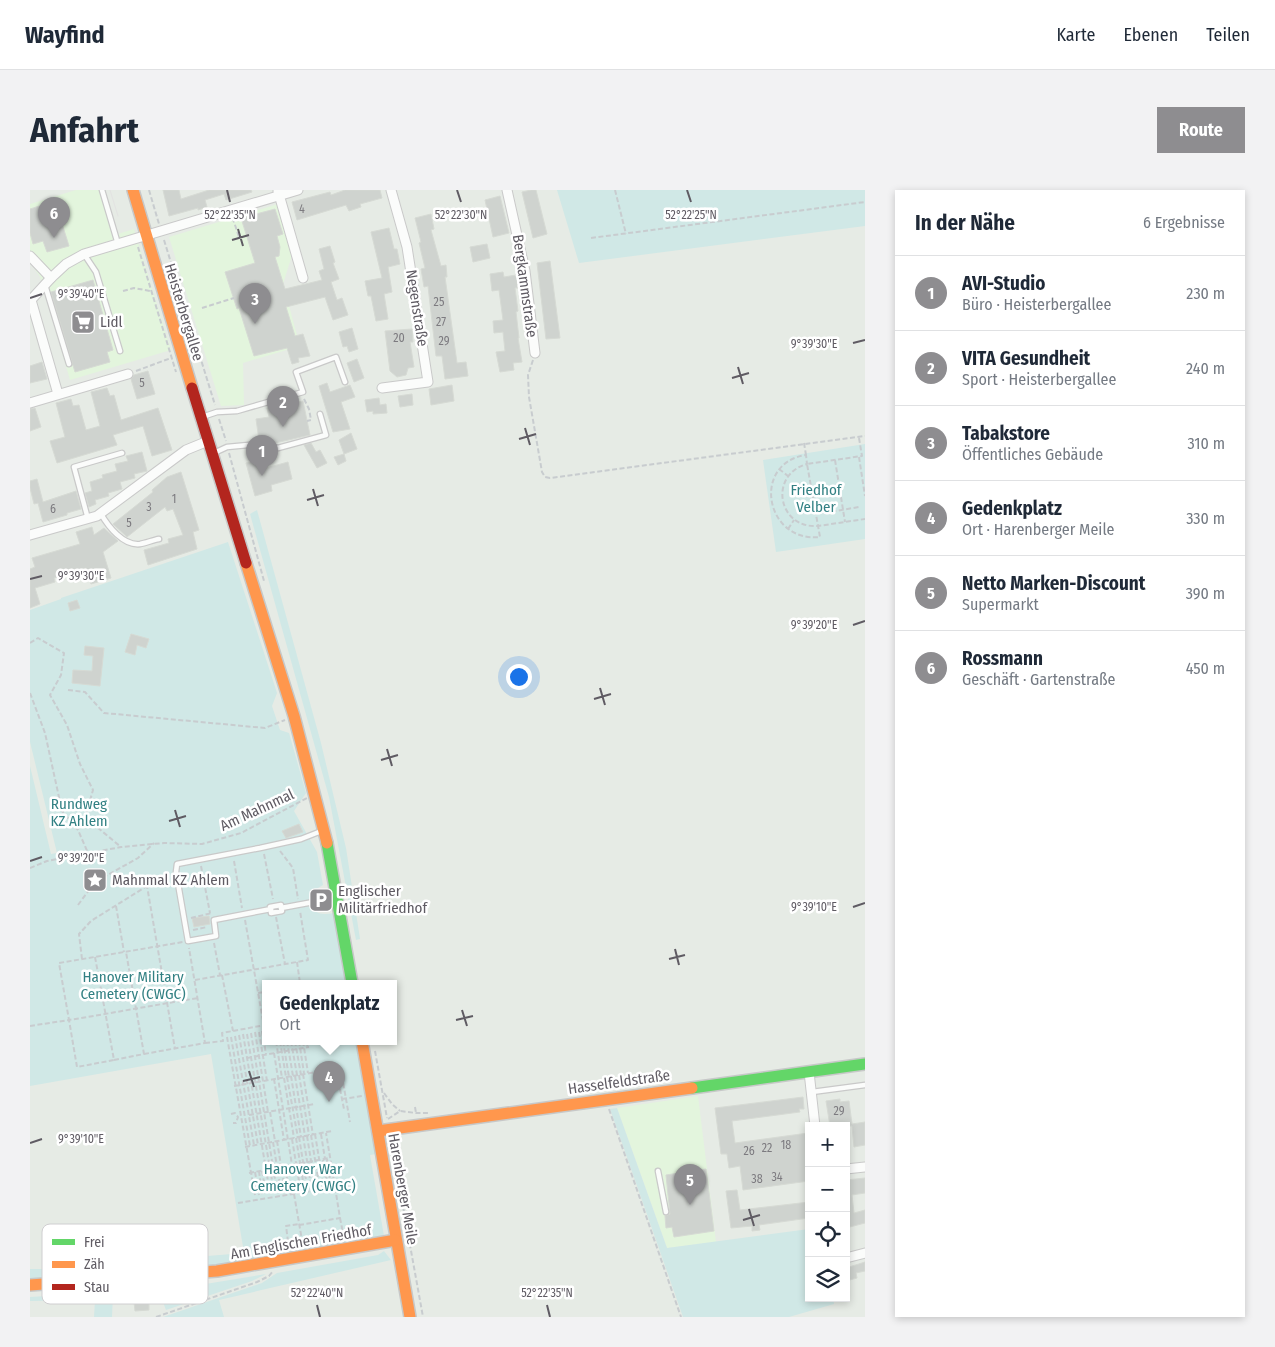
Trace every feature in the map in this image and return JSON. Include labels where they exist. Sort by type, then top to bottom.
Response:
[{"type":"main road","name":"Heisterbergallee","points":[[133,190],[208,441],[294,716],[324,830],[351,980]]},
{"type":"main road","name":"Harenberger Meile","points":[[363,1045],[366,1067],[377,1093],[378,1131],[410,1317]]},
{"type":"main road","name":"Hasselfeldstraße","points":[[378,1131],[865,1064]]},
{"type":"main road","name":"Am Englischen Friedhof","points":[[208,1272],[396,1240]]},
{"type":"street","points":[[58,394],[30,301],[66,264],[84,254],[243,206],[278,193],[298,190]]},
{"type":"street","name":"Negenstraße","points":[[382,388],[428,382],[407,247],[391,190]]},
{"type":"street","name":"Bergkammstraße","points":[[508,190],[525,271],[535,353]]},
{"type":"street","points":[[278,193],[303,278]]},
{"type":"street","points":[[30,256],[48,281]]},
{"type":"street","points":[[30,403],[128,374]]},
{"type":"street","points":[[30,535],[100,514],[186,450],[208,441]]},
{"type":"street","points":[[809,1072],[815,1122]]},
{"type":"street","points":[[850,1168],[865,1166]]},
{"type":"street","points":[[850,1257],[865,1253]]},
{"type":"lane","points":[[102,190],[118,244]]},
{"type":"lane","points":[[84,254],[96,272],[120,351]]},
{"type":"lane","points":[[48,281],[68,364]]},
{"type":"lane","points":[[201,417],[217,412],[237,411],[303,392],[296,372],[336,357],[345,382]]},
{"type":"lane","points":[[212,454],[227,447],[258,444],[278,448],[326,434],[320,414]]},
{"type":"lane","points":[[88,518],[74,467],[122,453]]},
{"type":"lane","points":[[100,514],[104,521],[128,543],[139,544],[159,538]]},
{"type":"lane","points":[[324,830],[278,844],[177,864],[176,872],[188,941],[216,936],[214,920],[273,909],[281,905],[281,908],[337,898]]},
{"type":"lane","points":[[811,1092],[865,1085]]},
{"type":"lane","points":[[658,1171],[666,1212]]},
{"type":"path","points":[[149,190],[227,447]]},
{"type":"path","points":[[615,190],[626,234]]},
{"type":"path","points":[[591,238],[865,202]]},
{"type":"path","points":[[239,237],[233,219],[245,215],[243,206]]},
{"type":"path","points":[[123,291],[134,288],[151,291]]},
{"type":"path","points":[[202,308],[234,298]]},
{"type":"path","points":[[535,353],[528,375],[529,397],[542,472],[545,477],[550,478],[865,436]]},
{"type":"path","points":[[128,374],[171,358]]},
{"type":"path","points":[[300,393],[310,415],[311,420],[307,421]]},
{"type":"path","points":[[858,437],[862,456],[859,457],[865,496]]},
{"type":"path","points":[[804,444],[806,455],[807,464],[820,537],[802,537],[788,529],[777,517],[772,504],[771,488],[779,469],[789,459],[806,455]]},
{"type":"path","points":[[859,457],[807,464],[796,468],[788,476],[782,494],[785,508],[794,520],[804,525],[818,526],[865,519]]},
{"type":"path","points":[[835,460],[845,522]]},
{"type":"path","points":[[779,469],[788,476]]},
{"type":"path","points":[[824,513],[859,507]]},
{"type":"path","points":[[788,529],[794,520]]},
{"type":"path","points":[[30,643],[38,638],[64,653],[61,675],[50,695],[68,725],[80,764],[93,790],[85,818],[78,830]]},
{"type":"path","points":[[68,690],[86,692],[104,712],[122,715],[264,728],[294,716]]},
{"type":"path","points":[[30,693],[45,733],[62,811],[78,830],[88,853]]},
{"type":"path","name":"Am Mahnmal","points":[[30,868],[47,861],[121,847],[154,843],[202,844],[231,836],[270,819],[302,800],[316,796]]},
{"type":"path","points":[[85,818],[121,847]]},
{"type":"path","points":[[78,905],[95,882],[138,858],[154,843]]},
{"type":"path","points":[[194,980],[308,960],[293,868],[278,844]]},
{"type":"path","points":[[263,847],[273,909],[285,964]]},
{"type":"path","points":[[200,860],[210,913],[212,913],[214,920]]},
{"type":"path","points":[[82,959],[78,934],[92,921],[159,878],[176,872]]},
{"type":"path","points":[[147,886],[175,1049]]},
{"type":"path","points":[[116,906],[144,1054]]},
{"type":"path","points":[[210,913],[190,916],[193,930],[215,926]]},
{"type":"path","points":[[213,936],[233,1031]]},
{"type":"path","points":[[205,1044],[188,941],[59,964],[77,1067],[223,1041],[222,1033],[262,1026]]},
{"type":"path","points":[[95,957],[114,1060]]},
{"type":"path","points":[[297,962],[300,980]]},
{"type":"path","points":[[254,968],[262,1012]]},
{"type":"path","points":[[258,993],[262,992]]},
{"type":"path","points":[[30,1026],[198,998]]},
{"type":"path","points":[[255,1032],[285,1190]]},
{"type":"path","points":[[259,1032],[267,1081]]},
{"type":"path","points":[[251,1033],[277,1191]]},
{"type":"path","points":[[243,1034],[270,1193]]},
{"type":"path","points":[[247,1034],[274,1192]]},
{"type":"path","points":[[239,1035],[258,1144]]},
{"type":"path","points":[[231,1036],[250,1146]]},
{"type":"path","points":[[235,1036],[254,1145]]},
{"type":"path","points":[[228,1037],[240,1117],[255,1195]]},
{"type":"path","points":[[264,1045],[266,1054]]},
{"type":"path","points":[[277,1045],[278,1052],[293,1076],[300,1106],[311,1185]]},
{"type":"path","points":[[280,1045],[281,1052],[308,1105],[300,1164],[304,1187]]},
{"type":"path","points":[[284,1045],[304,1106],[304,1163],[308,1186]]},
{"type":"path","points":[[288,1045],[296,1107],[311,1162],[315,1185]]},
{"type":"path","points":[[292,1045],[292,1107],[303,1136],[319,1160],[324,1189]]},
{"type":"path","points":[[296,1045],[289,1108],[315,1161],[319,1184]]},
{"type":"path","points":[[293,1076],[300,1045]]},
{"type":"path","points":[[374,1046],[377,1093],[388,1119]]},
{"type":"path","points":[[231,1061],[307,1047],[308,1073]]},
{"type":"path","points":[[274,1053],[292,1165]]},
{"type":"path","points":[[235,1086],[308,1073],[322,1071],[322,1073]]},
{"type":"path","points":[[342,1076],[350,1122]]},
{"type":"path","points":[[274,1079],[284,1140]]},
{"type":"path","points":[[340,1089],[344,1109]]},
{"type":"path","points":[[342,1099],[377,1093],[400,1111]]},
{"type":"path","points":[[606,1099],[681,1317]]},
{"type":"path","points":[[233,1124],[240,1117],[315,1104]]},
{"type":"path","points":[[231,1114],[235,1113],[240,1117]]},
{"type":"path","points":[[246,1147],[303,1136],[326,1134],[332,1131]]},
{"type":"path","points":[[320,1134],[332,1188]]},
{"type":"path","points":[[326,1134],[344,1242]]},
{"type":"path","points":[[300,1187],[296,1164],[303,1136]]},
{"type":"path","points":[[275,1141],[281,1191]]},
{"type":"path","points":[[394,1156],[423,1317]]},
{"type":"path","points":[[250,1172],[326,1159]]},
{"type":"path","points":[[326,1159],[328,1188]]},
{"type":"path","points":[[285,1166],[288,1189]]},
{"type":"path","points":[[262,1170],[266,1193]]},
{"type":"path","points":[[258,1171],[262,1194]]},
{"type":"path","points":[[255,1172],[259,1195]]},
{"type":"path","points":[[238,1203],[335,1187]]},
{"type":"path","points":[[294,1194],[304,1249]]},
{"type":"path","points":[[290,1251],[286,1226],[340,1218]]},
{"type":"path","points":[[208,1299],[264,1279],[274,1271],[280,1261]]},
{"type":"path","points":[[156,1317],[193,1304]]},
{"type":"shaded area","points":[[76,190],[105,190],[118,234],[134,229],[171,350],[70,380],[40,277],[30,262],[30,204]]},
{"type":"shaded area","points":[[278,204],[293,252],[283,284],[300,346],[243,363],[244,405],[221,406],[169,237]]},
{"type":"shaded area","points":[[698,1096],[716,1242],[667,1248],[617,1108]]},
{"type":"green space","points":[[557,190],[865,190],[865,226],[579,263]]},
{"type":"green space","name":"Friedhof Velber","points":[[865,444],[865,539],[776,552],[763,460]]},
{"type":"green space","points":[[257,510],[321,743],[346,848],[360,939],[356,940],[329,797],[250,514]]},
{"type":"green space","points":[[228,542],[277,693],[272,706],[280,730],[289,733],[306,793],[294,811],[317,852],[323,885],[313,891],[310,903],[316,912],[334,913],[345,980],[262,980],[262,1045],[358,1045],[376,1154],[370,1155],[384,1236],[208,1267],[208,1256],[244,1253],[211,1054],[30,1086],[30,766],[51,854],[57,853],[30,742],[30,610]]},
{"type":"green space","points":[[617,1108],[667,1248],[805,1230],[805,1302],[834,1302],[834,1304],[789,1317],[683,1317],[610,1109]]},
{"type":"green space","points":[[384,1251],[391,1260],[219,1300],[224,1317],[163,1317],[201,1304],[208,1304],[208,1302],[262,1283],[277,1273],[378,1255]]},
{"type":"green space","points":[[30,1269],[42,1269],[42,1280],[30,1281]]},
{"type":"green space","points":[[266,1274],[252,1281],[208,1296],[208,1284]]},
{"type":"green space","points":[[42,1296],[42,1301],[30,1301],[30,1297]]},
{"type":"green space","points":[[95,1304],[113,1304],[112,1317],[94,1317]]},
{"type":"green space","points":[[164,1304],[184,1304],[166,1310]]},
{"type":"building","points":[[163,190],[179,190],[181,199],[209,190],[251,190],[252,192],[226,200],[224,194],[205,200],[207,207],[169,216]]},
{"type":"building","points":[[345,190],[380,190],[382,198],[360,204],[361,207],[349,211],[346,205],[297,220],[292,202],[330,192],[331,195]]},
{"type":"building","points":[[536,190],[547,234],[533,238],[522,192]]},
{"type":"building","points":[[500,196],[509,233],[493,237],[485,200]]},
{"type":"building","points":[[55,201],[69,246],[47,252],[43,241],[33,244],[30,233],[30,209]]},
{"type":"building","points":[[275,209],[283,234],[277,236],[280,247],[279,256],[275,257],[285,289],[322,280],[319,271],[324,269],[319,249],[330,246],[335,262],[333,263],[339,279],[331,282],[337,300],[342,298],[348,315],[333,320],[325,297],[286,307],[295,336],[303,334],[310,356],[298,358],[299,362],[292,364],[287,348],[254,356],[225,272],[255,263],[241,218]]},
{"type":"building","points":[[431,214],[434,229],[431,230],[441,266],[446,265],[447,277],[445,277],[457,363],[466,362],[468,376],[445,379],[442,356],[436,356],[428,286],[424,287],[421,269],[425,268],[415,218]]},
{"type":"building","points":[[389,228],[394,249],[397,249],[400,264],[388,267],[392,292],[384,294],[388,319],[376,321],[371,296],[368,296],[365,281],[382,278],[371,232]]},
{"type":"building","points":[[487,244],[490,258],[473,262],[470,247]]},
{"type":"building","points":[[550,261],[560,338],[546,339],[537,263]]},
{"type":"building","points":[[503,272],[504,277],[516,275],[518,288],[515,288],[518,311],[516,312],[522,362],[513,363],[514,370],[500,372],[496,352],[505,351],[503,332],[494,333],[493,321],[503,320],[499,290],[492,291],[490,274]]},
{"type":"building","name":"Lidl","points":[[93,280],[113,350],[107,352],[110,362],[75,372],[51,292]]},
{"type":"building","points":[[352,328],[358,349],[349,352],[347,346],[343,347],[339,332]]},
{"type":"building","points":[[412,329],[413,342],[410,342],[414,367],[408,368],[406,375],[397,377],[390,371],[385,331]]},
{"type":"building","points":[[357,359],[364,378],[354,382],[347,363]]},
{"type":"building","points":[[42,362],[47,379],[30,383],[30,366]]},
{"type":"building","points":[[148,371],[155,394],[137,399],[131,379],[134,375]]},
{"type":"building","points":[[327,383],[330,392],[350,385],[355,397],[341,402],[350,429],[333,432],[319,386]]},
{"type":"building","points":[[452,385],[454,401],[431,405],[429,389]]},
{"type":"building","points":[[107,388],[110,396],[114,395],[121,420],[158,408],[172,450],[152,456],[143,426],[113,435],[117,445],[57,463],[50,441],[65,437],[56,403],[71,399],[73,406],[79,405],[86,430],[100,426],[91,392]]},
{"type":"building","points":[[412,394],[413,405],[400,407],[398,396]]},
{"type":"building","points":[[379,398],[380,405],[386,404],[387,413],[373,414],[373,411],[367,412],[365,400]]},
{"type":"building","points":[[303,401],[310,435],[275,443],[259,440],[256,419],[269,417],[267,408]]},
{"type":"building","points":[[35,408],[41,427],[30,431],[30,409]]},
{"type":"building","points":[[351,433],[357,449],[344,454],[339,440]]},
{"type":"building","points":[[311,443],[316,452],[320,450],[327,463],[317,468],[304,445]]},
{"type":"building","points":[[142,452],[147,471],[134,474],[135,478],[120,482],[122,489],[108,493],[109,496],[95,500],[96,504],[89,507],[85,493],[92,491],[90,482],[103,478],[102,475],[117,471],[115,464],[128,461],[126,456]]},
{"type":"building","points":[[344,454],[346,461],[338,465],[334,457]]},
{"type":"building","points":[[264,459],[266,468],[288,462],[292,479],[271,485],[272,491],[255,496],[246,463]]},
{"type":"building","points":[[181,472],[199,530],[193,532],[197,549],[148,565],[144,550],[169,543],[168,539],[183,535],[173,509],[167,511],[165,507],[127,537],[113,524],[153,492],[152,490],[167,477]]},
{"type":"building","points":[[37,479],[43,502],[76,491],[81,509],[43,522],[38,503],[34,504],[30,488],[30,481]]},
{"type":"building","points":[[92,527],[94,535],[104,528],[118,541],[103,552],[111,578],[91,584],[86,568],[54,578],[55,582],[35,588],[40,604],[30,608],[30,569],[35,567],[32,558],[80,544],[76,532]]},
{"type":"building","points":[[77,600],[80,608],[70,611],[68,603]]},
{"type":"building","points":[[131,634],[149,639],[146,648],[137,645],[135,655],[125,652]]},
{"type":"building","points":[[85,646],[104,648],[100,686],[72,683],[73,670],[92,671],[93,656],[84,655]]},
{"type":"building","points":[[299,824],[303,832],[286,838],[282,831]]},
{"type":"building","points":[[209,916],[210,924],[194,927],[192,918]]},
{"type":"building","points":[[803,1097],[804,1109],[799,1109],[800,1112],[732,1121],[735,1143],[805,1133],[805,1182],[743,1190],[740,1166],[729,1168],[727,1154],[721,1154],[715,1108]]},
{"type":"building","points":[[840,1099],[840,1102],[849,1101],[852,1124],[865,1122],[865,1145],[854,1147],[850,1122],[829,1122],[826,1101]]},
{"type":"building","points":[[706,1169],[714,1231],[674,1237],[672,1227],[666,1228],[665,1216],[670,1214],[666,1175]]},
{"type":"building","points":[[865,1178],[865,1193],[852,1195],[854,1213],[865,1210],[865,1223],[850,1227],[850,1212],[850,1180]]},
{"type":"building","points":[[737,1190],[740,1210],[805,1202],[805,1219],[759,1225],[760,1230],[752,1231],[752,1226],[731,1228],[726,1191]]},
{"type":"building","points":[[865,1262],[865,1271],[856,1273],[857,1278],[850,1280],[850,1267]]},
{"type":"building","points":[[134,1304],[149,1304],[149,1310],[135,1311]]},
{"type":"tram line","points":[[110,190],[118,216]]},
{"type":"traffic: fast","points":[[327,843],[351,980]]},
{"type":"traffic: fast","points":[[692,1088],[865,1064]]},
{"type":"traffic: slow","points":[[133,190],[192,388]]},
{"type":"traffic: slow","points":[[246,563],[294,716],[327,843]]},
{"type":"traffic: slow","points":[[363,1045],[410,1317]]},
{"type":"traffic: slow","points":[[378,1131],[692,1088]]},
{"type":"traffic: slow","points":[[208,1272],[396,1240]]},
{"type":"traffic: slow","points":[[30,1285],[42,1284]]},
{"type":"traffic: jam","points":[[192,388],[246,563]]},
{"type":"place","name":"Rossmann","points":[[54,238]]},
{"type":"place","name":"Lidl","points":[[83,322]]},
{"type":"place","name":"Tabakstore","points":[[255,324]]},
{"type":"place","name":"VITA Gesundheit","points":[[283,427]]},
{"type":"place","name":"AVI-Studio","points":[[262,476]]},
{"type":"place","name":"Mahnmal KZ Ahlem","points":[[95,880]]},
{"type":"place","name":"Englischer Militärfriedhof","points":[[321,900]]},
{"type":"place","name":"Gedenkplatz","points":[[329,1102]]},
{"type":"place","name":"Netto Marken-Discount","points":[[690,1205]]},
{"type":"park label","name":"Rundweg KZ Ahlem","points":[[79,812]]},
{"type":"park label","name":"Hanover Military Cemetery (CWGC)","points":[[133,986]]},
{"type":"park label","name":"Hanover War Cemetery (CWGC)","points":[[303,1178]]}]
